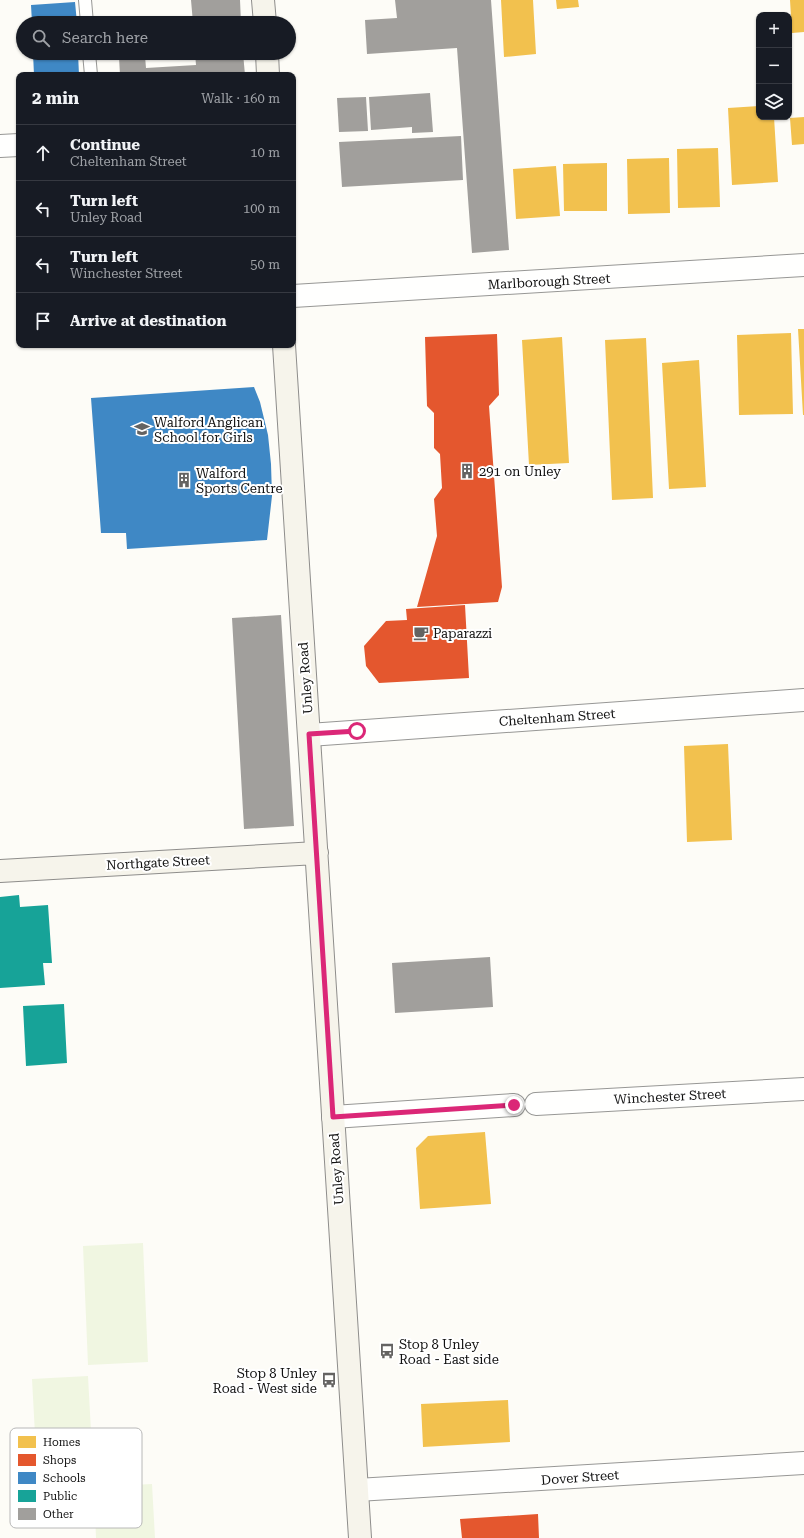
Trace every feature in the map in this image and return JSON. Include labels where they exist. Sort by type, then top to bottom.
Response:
[{"type":"main road","points":[[263,0],[264,16]]},
{"type":"main road","points":[[267,60],[268,72]]},
{"type":"main road","name":"Unley Road","points":[[284,348],[360,1538]]},
{"type":"main road","name":"Northgate Street","points":[[0,871],[317,853]]},
{"type":"street","points":[[0,146],[16,145]]},
{"type":"street","name":"Marlborough Street","points":[[296,296],[804,265]]},
{"type":"street","name":"Cheltenham Street","points":[[309,734],[804,700]]},
{"type":"street","name":"Winchester Street","points":[[536,1104],[804,1089]]},
{"type":"street","points":[[333,1117],[514,1105]]},
{"type":"street","name":"Dover Street","points":[[357,1490],[804,1463]]},
{"type":"lane","points":[[85,0],[86,16]]},
{"type":"lane","points":[[90,60],[91,72]]},
{"type":"green space","points":[[143,1243],[148,1362],[88,1365],[83,1246]]},
{"type":"green space","points":[[88,1376],[91,1428],[35,1428],[32,1379]]},
{"type":"green space","points":[[152,1484],[155,1538],[96,1538],[96,1528],[142,1528],[142,1485]]},
{"type":"building: Homes","points":[[501,0],[533,0],[536,54],[504,57]]},
{"type":"building: Homes","points":[[556,0],[578,0],[579,7],[557,9]]},
{"type":"building: Homes","points":[[790,0],[804,0],[804,32],[792,33],[792,12],[791,12]]},
{"type":"building: Homes","points":[[756,106],[756,120],[774,120],[778,182],[732,185],[728,108]]},
{"type":"building: Homes","points":[[804,117],[804,144],[792,145],[790,120],[792,120],[792,118]]},
{"type":"building: Homes","points":[[718,148],[720,207],[678,208],[677,149]]},
{"type":"building: Homes","points":[[669,158],[670,213],[628,214],[627,159]]},
{"type":"building: Homes","points":[[607,163],[607,211],[564,211],[563,164]]},
{"type":"building: Homes","points":[[556,166],[560,216],[516,219],[513,169]]},
{"type":"building: Homes","points":[[798,329],[804,329],[804,415],[803,415]]},
{"type":"building: Homes","points":[[791,333],[793,414],[739,415],[737,335]]},
{"type":"building: Homes","points":[[562,337],[569,463],[529,465],[522,340]]},
{"type":"building: Homes","points":[[646,338],[653,498],[612,500],[605,340]]},
{"type":"building: Homes","points":[[699,360],[706,487],[669,489],[662,363]]},
{"type":"building: Homes","points":[[728,744],[732,840],[687,842],[684,746]]},
{"type":"building: Homes","points":[[485,1132],[491,1204],[420,1209],[416,1148],[428,1136]]},
{"type":"building: Homes","points":[[508,1400],[510,1442],[423,1447],[421,1404]]},
{"type":"building: Shops","name":"291 on Unley","points":[[497,334],[499,395],[489,406],[502,587],[498,602],[417,607],[437,536],[434,499],[442,488],[440,454],[434,448],[434,413],[427,406],[425,337]]},
{"type":"building: Shops","name":"Paparazzi","points":[[465,605],[469,678],[379,683],[366,666],[364,646],[386,621],[407,620],[406,609]]},
{"type":"building: Shops","points":[[538,1514],[539,1538],[462,1538],[460,1519]]},
{"type":"building: Schools","points":[[75,2],[76,16],[32,16],[31,5]]},
{"type":"building: Schools","points":[[33,60],[78,60],[79,72],[34,72]]},
{"type":"building: Schools","name":"Walford Sports Centre","points":[[254,387],[260,402],[268,435],[271,464],[272,496],[267,540],[127,549],[126,533],[101,533],[91,398]]},
{"type":"building: Public","points":[[19,895],[20,907],[48,905],[52,963],[43,963],[45,985],[0,988],[0,897]]},
{"type":"building: Public","points":[[64,1004],[67,1063],[26,1066],[23,1006]]},
{"type":"building: Other","points":[[191,0],[240,0],[241,16],[192,16]]},
{"type":"building: Other","points":[[395,0],[491,0],[509,250],[472,253],[457,48],[367,54],[365,20],[397,18]]},
{"type":"building: Other","points":[[119,60],[145,60],[146,68],[196,65],[196,60],[244,60],[245,72],[120,72]]},
{"type":"building: Other","points":[[430,93],[433,132],[412,133],[412,127],[371,130],[369,97]]},
{"type":"building: Other","points":[[366,97],[368,131],[339,132],[337,98]]},
{"type":"building: Other","points":[[461,136],[463,180],[342,187],[339,142]]},
{"type":"building: Other","points":[[281,615],[294,826],[244,829],[232,618]]},
{"type":"building: Other","points":[[490,957],[493,1007],[395,1013],[392,963]]},
{"type":"place","name":"Walford Anglican School for Girls","points":[[142,429]]},
{"type":"place","name":"291 on Unley","points":[[467,471]]},
{"type":"place","name":"Walford Sports Centre","points":[[184,480]]},
{"type":"place","name":"Paparazzi","points":[[421,633]]},
{"type":"place","name":"Stop 8 Unley Road - East side","points":[[387,1351]]},
{"type":"place","name":"Stop 8 Unley Road - West side","points":[[329,1380]]},
{"type":"route","points":[[357,731],[309,734],[333,1117],[514,1105]]}]
